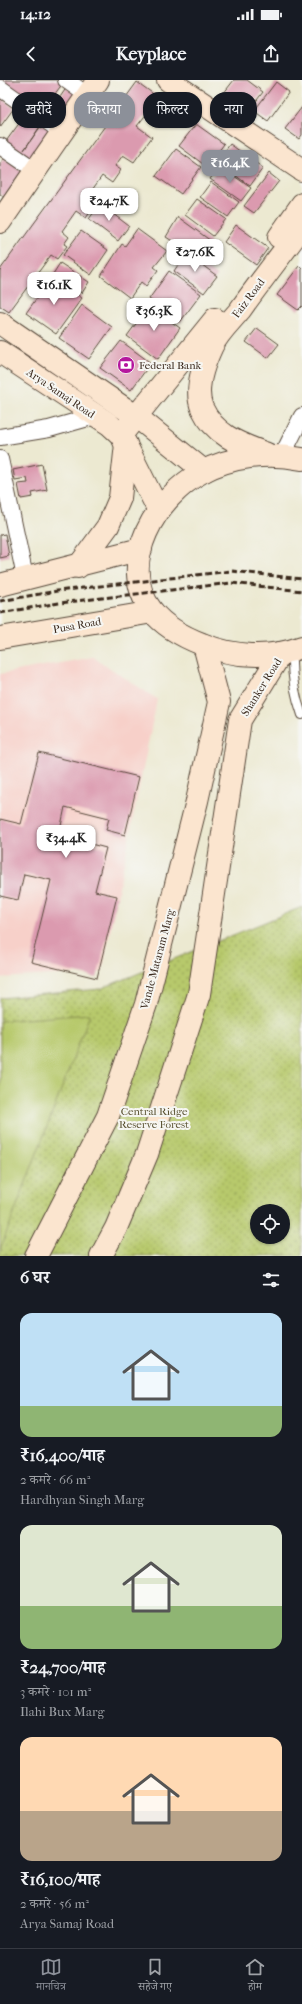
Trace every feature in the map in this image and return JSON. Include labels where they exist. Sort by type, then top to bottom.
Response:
[{"type":"main road","points":[[168,80],[302,170]]},
{"type":"main road","points":[[2,212],[35,170],[92,88]]},
{"type":"main road","points":[[78,566],[108,526],[120,498],[124,439],[142,422],[272,248],[302,204]]},
{"type":"main road","name":"Faiz Road","points":[[285,457],[232,441],[209,420],[201,407],[199,396],[202,373],[213,345],[302,227]]},
{"type":"main road","points":[[0,323],[142,422],[204,471]]},
{"type":"main road","name":"Arya Samaj Road","points":[[0,352],[109,424],[124,439]]},
{"type":"main road","points":[[124,439],[158,509]]},
{"type":"main road","points":[[285,457],[238,459],[204,471],[181,486],[158,509],[148,528],[138,562],[139,580],[144,597],[153,612],[177,631],[204,645],[226,652],[248,655],[292,651]]},
{"type":"main road","points":[[0,585],[25,577],[78,566],[141,549]]},
{"type":"main road","name":"Pusa Road","points":[[0,638],[153,612]]},
{"type":"main road","name":"Vande Mataram Marg","points":[[36,1256],[108,1116],[146,1004],[197,801],[219,702],[204,645]]},
{"type":"main road","name":"Shanker Road","points":[[101,1256],[116,1228],[147,1154],[199,994],[240,720],[292,651]]},
{"type":"street","points":[[66,80],[92,88]]},
{"type":"street","points":[[0,88],[62,132]]},
{"type":"street","points":[[0,146],[35,170]]},
{"type":"street","points":[[0,437],[49,429],[95,416]]},
{"type":"street","points":[[285,457],[302,416]]},
{"type":"street","points":[[0,459],[25,577]]},
{"type":"lane","points":[[292,651],[291,676],[295,696],[302,715]]},
{"type":"shaded area","points":[[93,657],[157,699],[102,972],[0,978],[0,674]]},
{"type":"green space","name":"Central Ridge Reserve Forest","points":[[302,907],[302,1256],[0,1256],[0,998],[100,989]]},
{"type":"green space","points":[[90,1014],[0,1250],[0,1021]]},
{"type":"building","points":[[5,80],[59,80],[63,83],[56,92],[16,92],[3,82]]},
{"type":"building","points":[[234,80],[247,80],[263,92],[257,100],[257,92],[225,92]]},
{"type":"building","points":[[137,82],[151,92],[143,92],[143,118],[137,126],[152,137],[134,162],[123,155],[115,166],[121,170],[112,183],[102,176],[87,197],[96,204],[86,218],[76,211],[62,231],[69,237],[64,244],[67,246],[57,259],[51,255],[9,312],[0,306],[0,270],[103,128],[135,128],[135,92],[130,92]]},
{"type":"building","points":[[276,82],[289,92],[268,121],[257,113],[257,107]]},
{"type":"building","points":[[67,87],[74,92],[74,106],[66,118],[66,92],[64,92]]},
{"type":"building","points":[[0,98],[12,107],[12,111],[0,127]]},
{"type":"building","points":[[302,107],[302,135],[299,139],[285,129]]},
{"type":"building","points":[[16,128],[39,128],[24,150],[39,128],[50,128],[59,135],[35,168],[4,144]]},
{"type":"building","points":[[193,128],[202,128],[224,144],[207,167],[179,146]]},
{"type":"building","points":[[230,144],[263,168],[250,186],[217,162]]},
{"type":"building","points":[[176,149],[201,167],[181,194],[156,176]]},
{"type":"building","points":[[4,158],[28,175],[9,201],[0,194],[0,164]]},
{"type":"building","points":[[220,166],[251,188],[241,201],[210,179]]},
{"type":"building","points":[[269,173],[279,181],[254,213],[244,206]]},
{"type":"building","points":[[211,182],[239,202],[228,217],[200,197]]},
{"type":"building","points":[[197,199],[226,219],[213,236],[185,215]]},
{"type":"building","points":[[100,204],[129,226],[118,241],[89,219]]},
{"type":"building","points":[[178,217],[211,241],[199,258],[166,237]]},
{"type":"building","points":[[236,225],[268,248],[256,265],[224,242]]},
{"type":"building","points":[[137,229],[167,251],[154,267],[158,270],[146,286],[141,282],[130,298],[101,276],[122,244],[125,246]]},
{"type":"building","points":[[81,231],[108,250],[91,275],[63,255]]},
{"type":"building","points":[[186,253],[217,276],[204,293],[174,271]]},
{"type":"building","points":[[60,263],[89,282],[82,293],[53,274]]},
{"type":"building","points":[[299,266],[302,269],[302,306],[298,310],[277,295]]},
{"type":"building","points":[[169,271],[201,294],[180,322],[149,299]]},
{"type":"building","points":[[52,277],[82,298],[56,334],[26,313]]},
{"type":"building","points":[[82,305],[112,327],[89,359],[59,338]]},
{"type":"building","points":[[149,306],[180,328],[158,359],[127,336]]},
{"type":"building","points":[[257,328],[279,344],[268,358],[246,342]]},
{"type":"building","points":[[121,341],[151,363],[131,390],[100,368]]},
{"type":"building","points":[[42,464],[47,490],[32,493],[33,497],[21,499],[18,484],[28,483],[27,478],[15,480],[13,470]]},
{"type":"building","points":[[5,534],[9,556],[0,558],[0,535]]},
{"type":"building","points":[[39,753],[139,777],[125,835],[106,830],[109,818],[65,807],[58,840],[87,847],[87,843],[106,848],[95,891],[117,896],[97,978],[31,962],[51,880],[24,874],[18,900],[0,896],[0,819],[21,824]]},
{"type":"railway","points":[[0,601],[57,591],[231,571],[302,579]]},
{"type":"railway","points":[[0,613],[59,603],[231,583],[302,591]]},
{"type":"place","name":"Federal Bank","points":[[126,365]]}]
